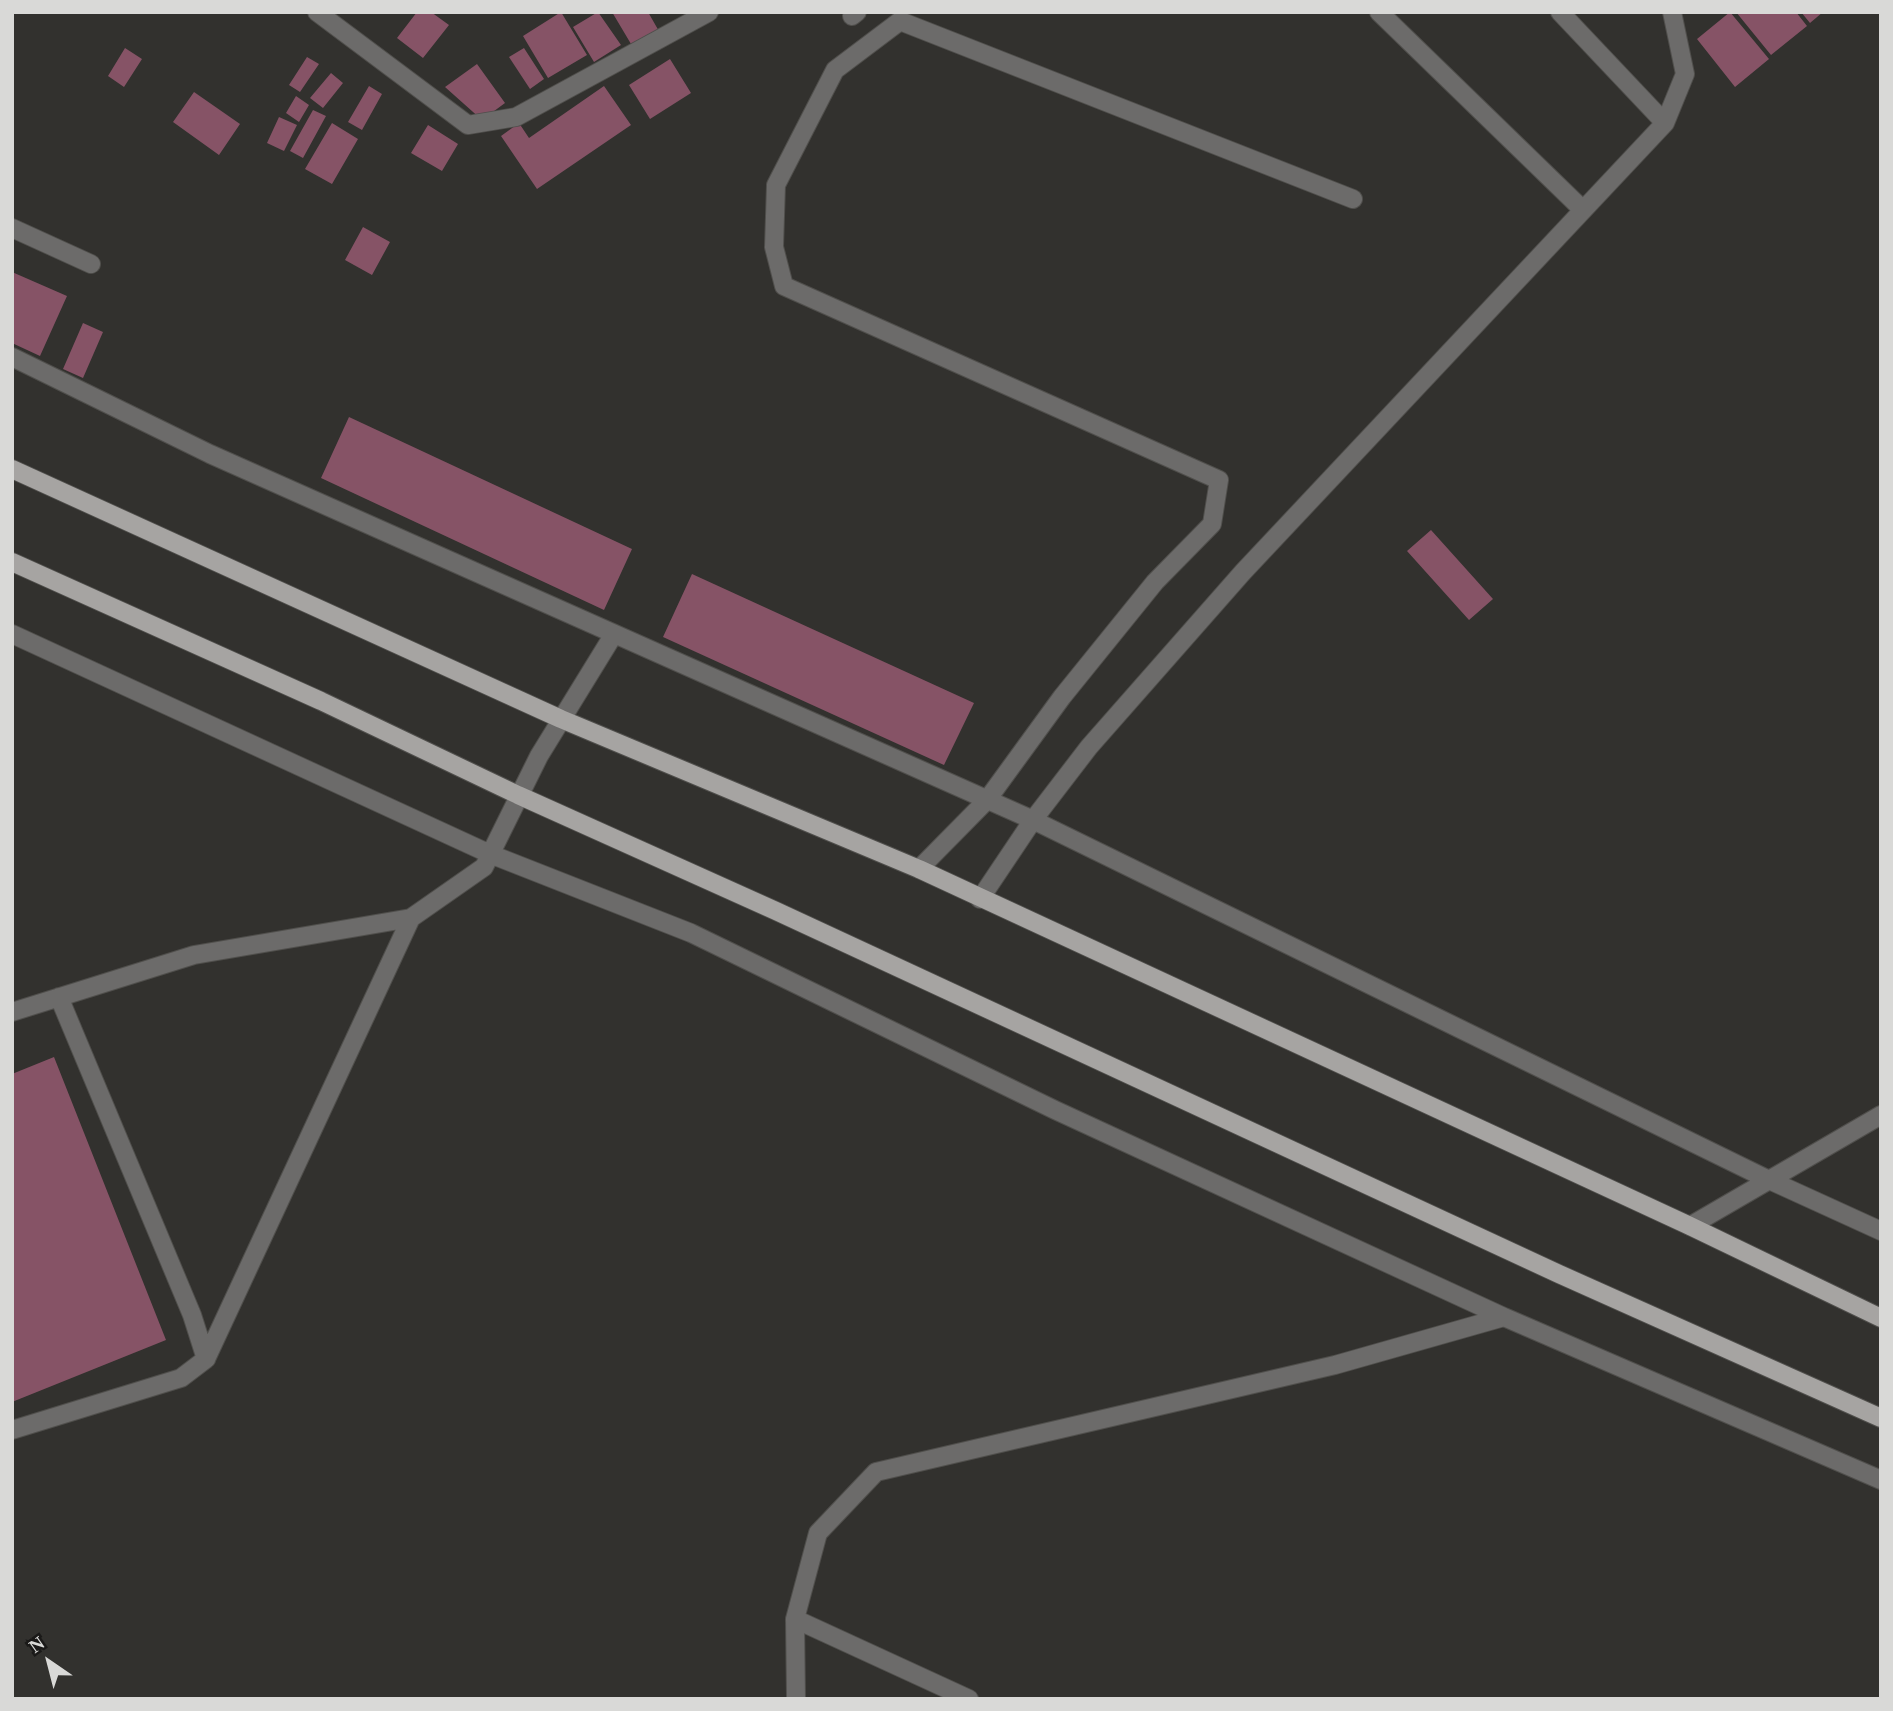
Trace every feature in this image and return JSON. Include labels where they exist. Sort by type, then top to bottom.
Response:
[{"type":"main road","points":[[12,469],[561,719],[919,869],[1690,1226],[1881,1318]]},
{"type":"main road","points":[[12,562],[321,701],[518,796],[1881,1418]]},
{"type":"street","points":[[317,12],[468,125],[516,117],[709,12]]},
{"type":"street","points":[[1379,12],[1583,210]]},
{"type":"street","points":[[1560,12],[1665,123]]},
{"type":"street","points":[[980,899],[1033,820],[1089,747],[1243,572],[1665,123],[1685,74],[1672,12]]},
{"type":"street","points":[[919,869],[987,800],[1062,698],[1138,603],[1212,524],[1219,480],[784,286],[774,247],[776,184],[835,70],[900,21],[1353,199]]},
{"type":"street","points":[[12,228],[91,264]]},
{"type":"street","points":[[12,357],[210,454],[1033,820],[1767,1180],[1881,1231]]},
{"type":"street","points":[[12,634],[489,853],[691,933],[1055,1110],[1504,1317],[1881,1480]]},
{"type":"street","points":[[12,1012],[194,955],[411,918],[484,867],[518,796],[561,719],[614,634]]},
{"type":"street","points":[[12,1430],[181,1378],[206,1359],[411,918]]},
{"type":"street","points":[[59,997],[192,1315],[206,1359]]},
{"type":"street","points":[[1690,1226],[1881,1115]]},
{"type":"street","points":[[796,1699],[795,1619],[818,1533],[876,1472],[1335,1365],[1504,1317]]},
{"type":"street","points":[[795,1619],[969,1699]]},
{"type":"building","points":[[417,12],[431,12],[449,25],[423,58],[397,38]]},
{"type":"building","points":[[561,12],[587,55],[548,78],[523,36]]},
{"type":"building","points":[[598,12],[621,45],[594,62],[573,27]]},
{"type":"building","points":[[612,12],[648,12],[660,33],[634,49]]},
{"type":"building","points":[[1730,12],[1769,59],[1735,87],[1697,39]]},
{"type":"building","points":[[1736,12],[1796,12],[1807,26],[1771,55]]},
{"type":"building","points":[[1801,12],[1823,12],[1810,23]]},
{"type":"building","points":[[125,48],[142,59],[124,87],[108,76]]},
{"type":"building","points":[[524,48],[544,79],[530,89],[509,57]]},
{"type":"building","points":[[307,57],[319,64],[300,92],[289,85]]},
{"type":"building","points":[[670,59],[691,93],[650,119],[629,85]]},
{"type":"building","points":[[477,64],[505,103],[482,120],[445,87]]},
{"type":"building","points":[[331,73],[343,83],[323,108],[310,98]]},
{"type":"building","points":[[369,86],[382,94],[362,130],[348,122]]},
{"type":"building","points":[[604,86],[631,125],[537,189],[501,136],[519,123],[529,138]]},
{"type":"building","points":[[194,92],[240,124],[219,155],[173,122]]},
{"type":"building","points":[[296,96],[309,105],[299,122],[286,113]]},
{"type":"building","points":[[313,110],[326,116],[303,158],[290,151]]},
{"type":"building","points":[[279,117],[297,125],[284,151],[267,143]]},
{"type":"building","points":[[332,123],[358,139],[332,184],[305,169]]},
{"type":"building","points":[[428,125],[458,144],[442,171],[411,153]]},
{"type":"building","points":[[363,227],[390,242],[372,275],[345,260]]},
{"type":"building","points":[[12,272],[67,296],[40,356],[12,343]]},
{"type":"building","points":[[83,323],[103,332],[83,378],[63,369]]},
{"type":"building","points":[[349,417],[632,549],[604,610],[321,478]]},
{"type":"building","points":[[1431,530],[1493,599],[1469,620],[1407,551]]},
{"type":"building","points":[[692,574],[974,703],[944,765],[663,637]]},
{"type":"building","points":[[54,1057],[166,1340],[12,1402],[12,1074]]}]
